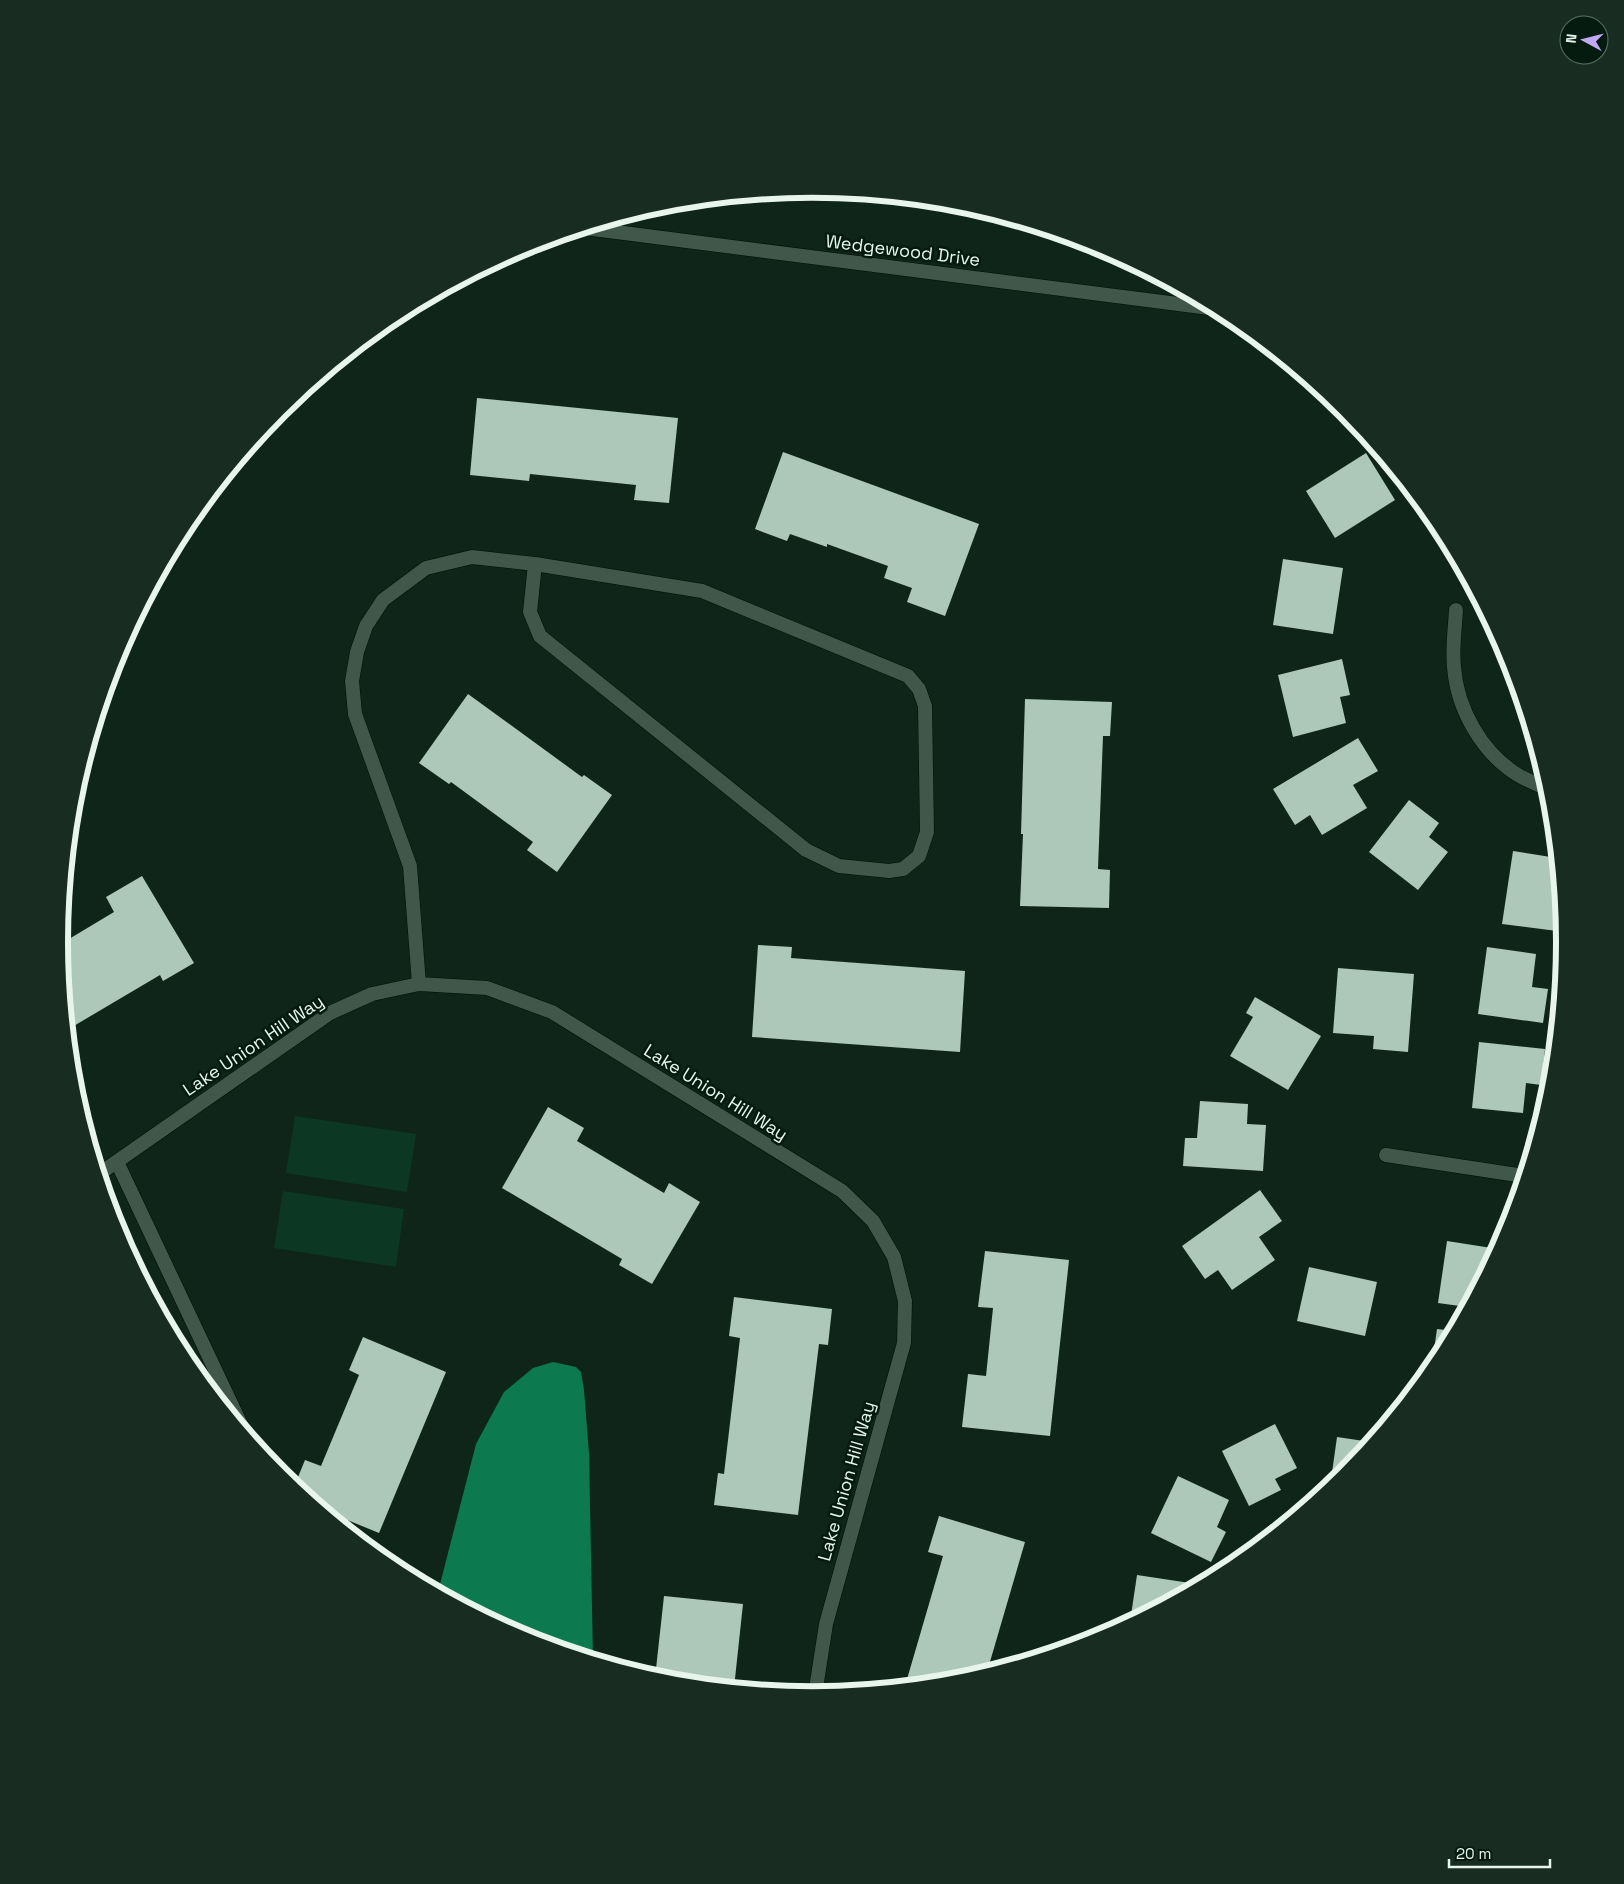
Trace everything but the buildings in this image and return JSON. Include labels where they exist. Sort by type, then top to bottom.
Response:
[{"type":"street","name":"Wedgewood Drive","points":[[597,230],[1200,307]]},
{"type":"street","points":[[420,984],[410,866],[355,714],[352,681],[357,652],[366,626],[383,600],[426,568],[472,557],[535,564],[702,591],[908,676],[919,689],[925,706],[927,832],[919,856],[903,869],[889,872],[839,866],[806,850],[540,636],[530,612],[535,564]]},
{"type":"street","points":[[1456,610],[1454,666],[1457,691],[1470,724],[1492,753],[1511,770],[1517,775],[1539,785]]},
{"type":"street","name":"Lake Union Hill Way","points":[[104,1171],[330,1013],[372,994],[420,984],[486,988],[552,1012],[842,1192],[873,1221],[894,1257],[905,1301],[904,1342],[826,1624],[816,1686]]},
{"type":"street","points":[[1386,1155],[1519,1175]]},
{"type":"street","points":[[117,1162],[235,1412]]},
{"type":"shaded area","points":[[295,1116],[416,1134],[407,1192],[286,1173]]},
{"type":"shaded area","points":[[283,1191],[404,1209],[396,1267],[274,1248]]},
{"type":"shaded area","points":[[553,1362],[576,1367],[581,1372],[589,1453],[593,1653],[527,1630],[483,1610],[439,1587],[476,1444],[504,1392],[533,1368]]}]
